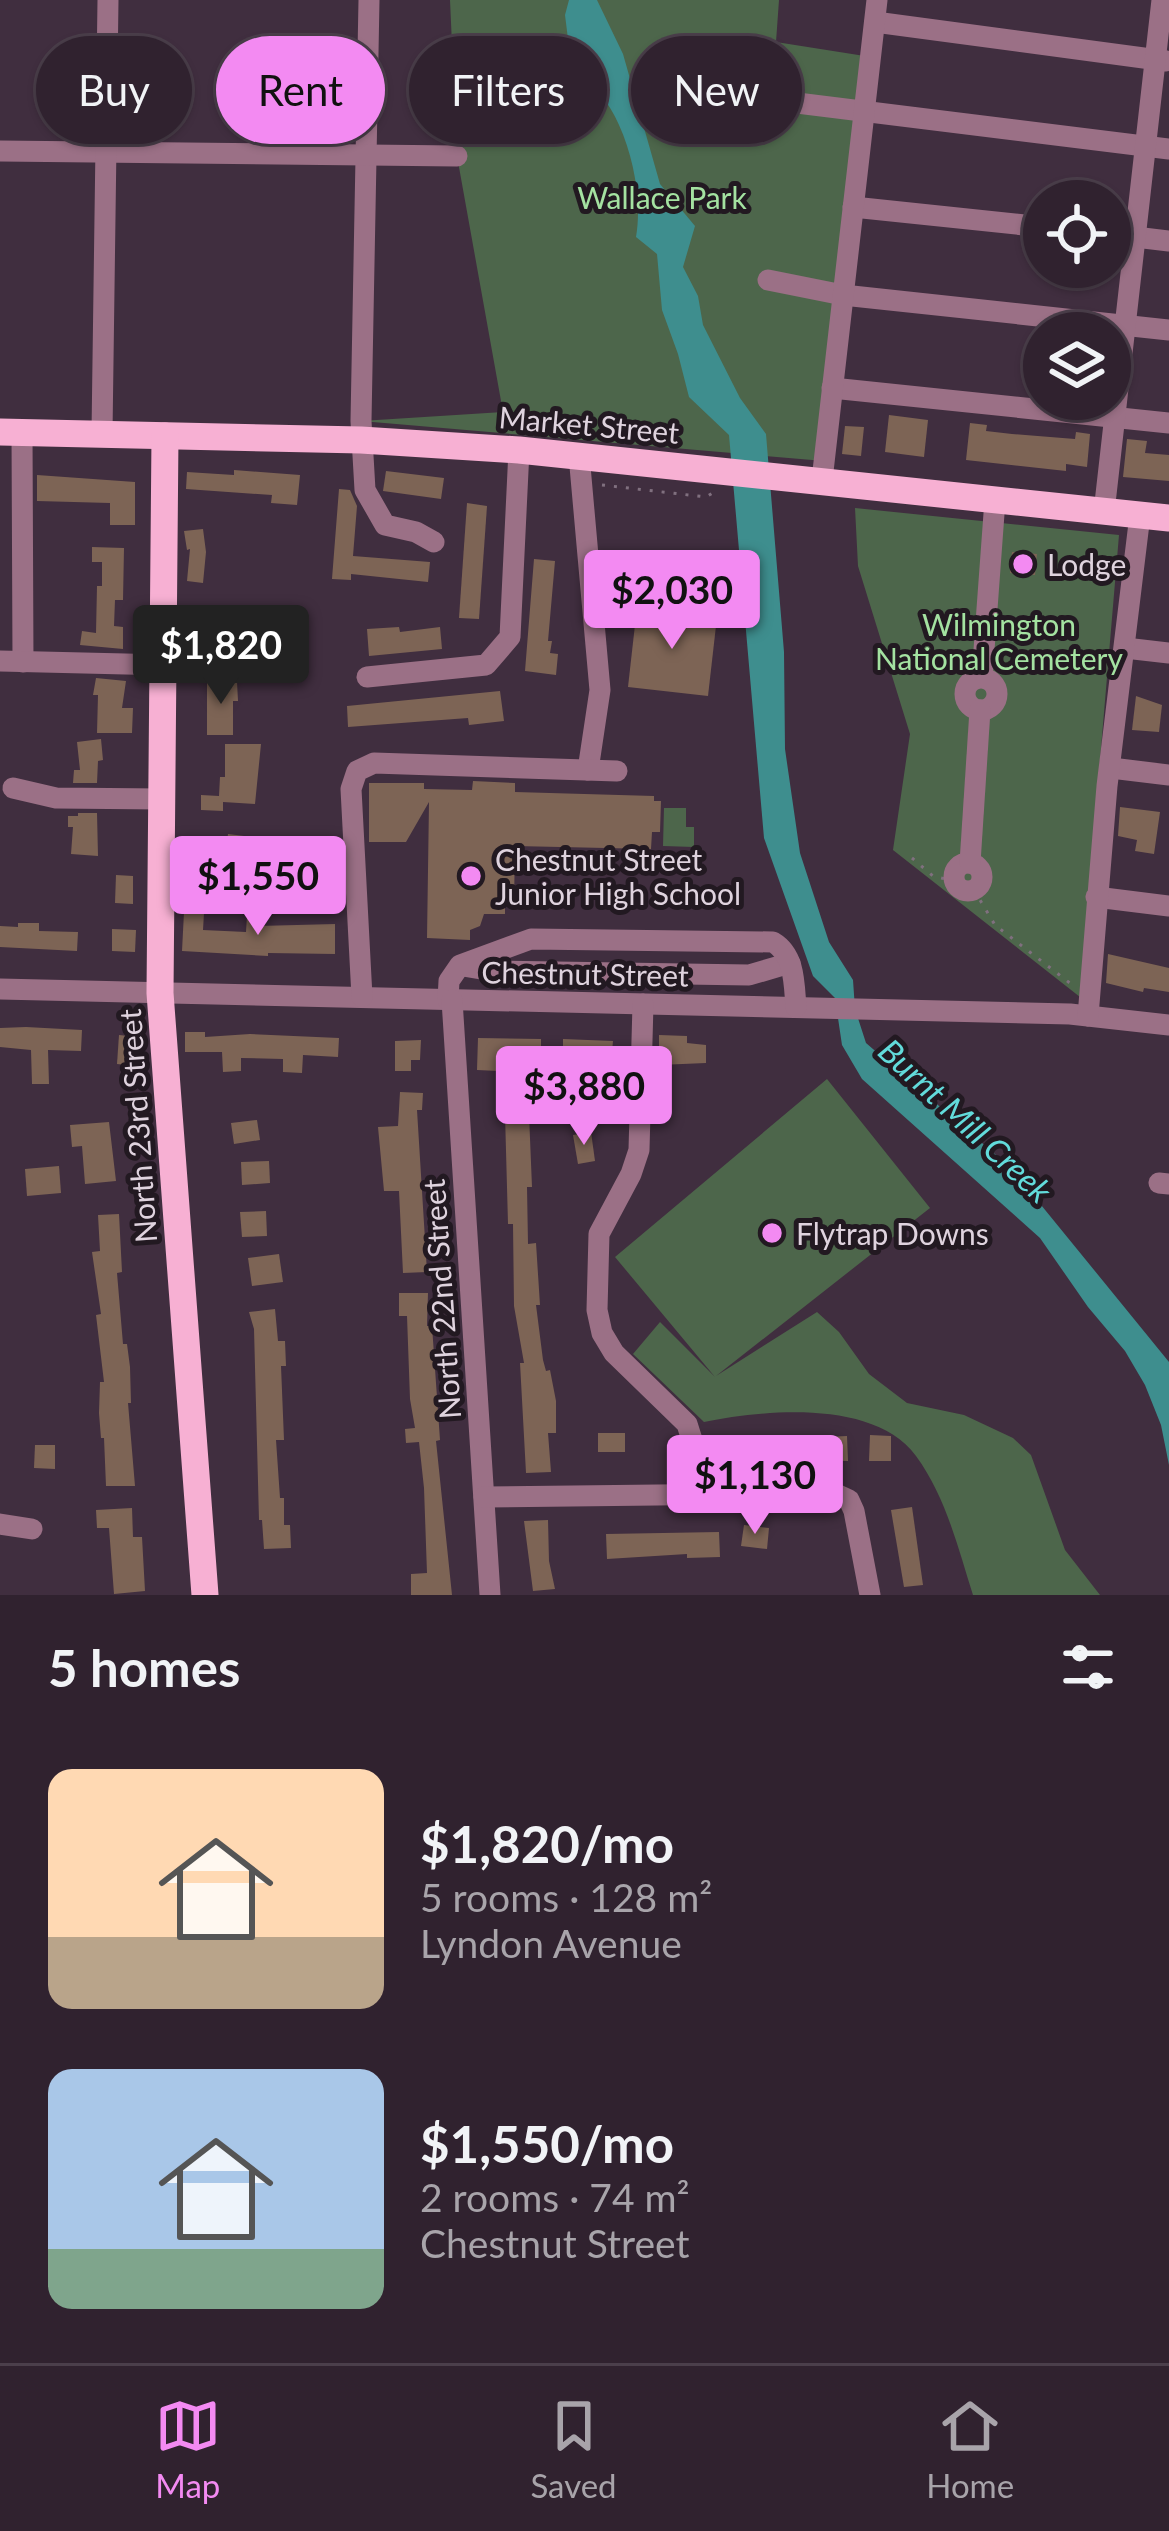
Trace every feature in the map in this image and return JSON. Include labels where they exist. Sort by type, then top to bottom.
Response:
[{"type":"main road","name":"Market Street","points":[[11,432],[361,440],[579,454],[1169,518]]},
{"type":"main road","name":"North 23rd Street","points":[[165,436],[160,993],[205,1595]]},
{"type":"street","points":[[102,433],[108,0]]},
{"type":"street","points":[[369,0],[361,440],[365,490],[385,525],[434,542]]},
{"type":"street","points":[[1127,312],[1145,146],[1162,61],[1162,0]]},
{"type":"street","points":[[822,480],[876,11],[1162,61]]},
{"type":"street","points":[[802,104],[1169,149]]},
{"type":"street","points":[[0,151],[457,156]]},
{"type":"street","points":[[854,207],[1023,225]]},
{"type":"street","points":[[1131,237],[1169,241]]},
{"type":"street","points":[[768,280],[843,295],[1023,315]]},
{"type":"street","points":[[1131,327],[1169,330]]},
{"type":"street","points":[[832,388],[1023,408]]},
{"type":"street","points":[[1131,419],[1169,423]]},
{"type":"street","points":[[1104,512],[1115,420]]},
{"type":"street","points":[[11,432],[23,662]]},
{"type":"street","points":[[367,677],[486,664],[510,637],[519,450]]},
{"type":"street","points":[[579,454],[600,690],[588,770]]},
{"type":"street","points":[[964,885],[981,884],[982,875],[970,863],[980,710],[993,704],[997,695],[994,685],[982,677],[995,500]]},
{"type":"street","points":[[1088,1016],[1096,897],[1140,515]]},
{"type":"street","points":[[988,592],[1013,594]]},
{"type":"street","points":[[1125,648],[1169,653]]},
{"type":"street","points":[[0,661],[251,667]]},
{"type":"street","points":[[362,998],[351,789],[357,771],[374,764],[617,770]]},
{"type":"street","points":[[1111,768],[1169,775]]},
{"type":"street","points":[[13,788],[56,798],[161,799]]},
{"type":"street","points":[[1096,897],[1169,905]]},
{"type":"street","points":[[450,1000],[448,981],[460,965],[543,938],[773,943],[790,962],[796,1007]]},
{"type":"street","points":[[460,965],[493,971],[749,975],[790,962]]},
{"type":"street","name":"Chestnut Street","points":[[0,989],[824,1007],[1088,1016],[1169,1025]]},
{"type":"street","name":"North 22nd Street","points":[[450,1000],[490,1595]]},
{"type":"street","points":[[644,1004],[638,1150],[631,1174],[599,1234],[597,1310],[602,1333],[614,1353],[686,1424],[693,1443],[697,1494]]},
{"type":"street","points":[[484,1497],[823,1491],[841,1495],[849,1500],[858,1526],[870,1595]]},
{"type":"street","points":[[0,1524],[32,1528]]},
{"type":"path","points":[[911,858],[933,876],[964,885],[995,925],[1077,988]]},
{"type":"green space","name":"Wallace Park","points":[[450,0],[779,0],[776,36],[631,36],[631,144],[802,144],[802,46],[871,57],[824,461],[361,421],[503,412],[456,144],[607,144],[607,36],[452,36]]},
{"type":"green space","name":"Wilmington National Cemetery","points":[[855,508],[1119,535],[1080,997],[893,850],[910,734],[858,566]]},
{"type":"green space","points":[[664,808],[686,808],[686,827],[694,827],[694,847],[663,846]]},
{"type":"green space","points":[[827,1079],[930,1208],[716,1376],[817,1312],[839,1332],[869,1374],[907,1403],[964,1415],[1013,1438],[1031,1455],[1065,1550],[1100,1595],[973,1595],[935,1488],[916,1456],[897,1438],[874,1425],[817,1413],[757,1414],[704,1422],[633,1354],[660,1322],[715,1377],[615,1257]]},
{"type":"shaded area","points":[[569,0],[597,0],[623,54],[631,82],[631,144],[649,144],[660,184],[695,226],[683,267],[698,296],[703,325],[740,398],[766,434],[784,652],[785,749],[800,853],[829,942],[853,980],[855,1009],[866,1043],[1011,1168],[1169,1362],[1169,1465],[1161,1425],[1125,1351],[1040,1238],[862,1079],[842,1045],[835,998],[813,976],[764,838],[729,435],[689,397],[662,310],[657,254],[636,237],[633,166],[607,103],[607,36],[568,36]]},
{"type":"building","points":[[889,415],[928,420],[924,457],[885,452]]},
{"type":"building","points":[[970,423],[987,425],[986,431],[1012,434],[1075,439],[1076,432],[1090,434],[1087,467],[1066,464],[1066,471],[966,460]]},
{"type":"building","points":[[845,426],[864,427],[861,456],[842,454]]},
{"type":"building","points":[[1127,439],[1147,441],[1145,453],[1169,455],[1169,481],[1123,477]]},
{"type":"building","points":[[234,470],[300,475],[297,505],[271,503],[272,495],[186,489],[187,472],[234,475]]},
{"type":"building","points":[[386,471],[444,478],[441,499],[383,491]]},
{"type":"building","points":[[37,475],[135,482],[135,525],[110,525],[110,503],[37,501]]},
{"type":"building","points":[[339,489],[350,490],[357,506],[353,556],[430,562],[428,582],[351,574],[351,580],[332,579]]},
{"type":"building","points":[[467,503],[487,506],[479,619],[459,618]]},
{"type":"building","points":[[203,529],[203,583],[187,581],[190,549],[184,531]]},
{"type":"building","points":[[92,547],[124,548],[123,600],[115,600],[114,626],[123,627],[123,649],[80,645],[82,631],[96,633],[97,586],[102,586],[102,562],[92,562]]},
{"type":"building","name":"Lodge","points":[[1012,552],[1037,554],[1035,575],[1010,573]]},
{"type":"building","points":[[534,559],[555,561],[548,641],[552,641],[550,653],[558,654],[556,675],[525,671]]},
{"type":"building","points":[[637,607],[717,617],[708,696],[628,687]]},
{"type":"building","points":[[399,627],[400,632],[440,627],[442,649],[369,656],[367,629]]},
{"type":"building","points":[[96,678],[126,681],[122,708],[133,708],[132,733],[97,733]]},
{"type":"building","points":[[207,681],[237,682],[233,735],[207,735]]},
{"type":"building","points":[[500,691],[504,721],[469,725],[468,718],[348,727],[347,706]]},
{"type":"building","points":[[1136,696],[1162,705],[1159,732],[1132,730]]},
{"type":"building","points":[[101,739],[103,760],[98,761],[97,783],[73,783],[74,770],[80,770],[77,742]]},
{"type":"building","points":[[225,744],[261,744],[255,804],[223,802],[223,811],[201,810],[201,795],[219,796],[220,777],[225,777]]},
{"type":"building","name":"Chestnut Street Junior High School","points":[[473,781],[515,783],[515,792],[654,796],[654,801],[661,801],[660,832],[652,832],[651,849],[515,846],[514,903],[505,902],[505,914],[484,914],[480,926],[470,930],[470,940],[427,938],[429,802],[406,842],[369,842],[369,783],[424,783],[424,789],[472,790]]},
{"type":"building","points":[[1120,807],[1160,812],[1154,854],[1135,851],[1137,840],[1118,836]]},
{"type":"building","points":[[97,813],[98,856],[71,854],[73,827],[68,827],[68,816]]},
{"type":"building","points":[[228,834],[260,838],[257,862],[225,858]]},
{"type":"building","points":[[116,875],[133,876],[133,904],[115,903]]},
{"type":"building","points":[[283,876],[302,876],[303,900],[284,900]]},
{"type":"building","points":[[184,912],[204,913],[203,930],[246,932],[247,916],[258,916],[258,926],[335,924],[335,954],[182,951]]},
{"type":"building","points":[[18,923],[39,923],[39,931],[78,932],[77,951],[0,947],[0,926],[18,927]]},
{"type":"building","points":[[112,929],[136,930],[135,952],[112,951]]},
{"type":"building","points":[[1108,954],[1169,968],[1169,992],[1144,988],[1143,992],[1106,983]]},
{"type":"building","points":[[0,1028],[82,1030],[81,1051],[48,1050],[49,1084],[32,1084],[31,1050],[0,1047]]},
{"type":"building","points":[[185,1032],[205,1032],[205,1037],[339,1038],[338,1057],[303,1055],[302,1073],[283,1072],[283,1059],[241,1058],[241,1071],[223,1072],[222,1052],[185,1052]]},
{"type":"building","points":[[119,1035],[138,1037],[136,1066],[117,1064]]},
{"type":"building","points":[[659,1035],[687,1036],[687,1043],[706,1045],[706,1063],[659,1065]]},
{"type":"building","points":[[478,1038],[541,1039],[541,1064],[498,1064],[498,1071],[477,1070]]},
{"type":"building","points":[[563,1039],[613,1041],[610,1073],[593,1071],[594,1057],[563,1057]]},
{"type":"building","points":[[421,1040],[420,1060],[411,1060],[411,1071],[395,1071],[395,1041]]},
{"type":"building","points":[[400,1092],[423,1093],[422,1110],[417,1110],[427,1272],[403,1273],[399,1191],[384,1191],[378,1127],[398,1126]]},
{"type":"building","points":[[505,1114],[529,1114],[528,1244],[536,1243],[540,1305],[536,1305],[543,1360],[546,1371],[550,1370],[556,1401],[556,1433],[548,1433],[551,1472],[526,1473],[520,1363],[524,1363],[514,1306]]},
{"type":"building","points":[[257,1120],[260,1140],[234,1144],[231,1123]]},
{"type":"building","points":[[109,1122],[116,1181],[85,1184],[82,1146],[72,1147],[70,1125]]},
{"type":"building","points":[[591,1132],[595,1161],[578,1164],[573,1135]]},
{"type":"building","points":[[269,1161],[270,1183],[242,1185],[241,1162]]},
{"type":"building","points":[[59,1166],[61,1193],[27,1196],[25,1169]]},
{"type":"building","points":[[266,1211],[267,1236],[242,1237],[240,1212]]},
{"type":"building","points":[[119,1214],[122,1272],[117,1273],[123,1344],[127,1344],[130,1367],[135,1486],[106,1486],[99,1413],[100,1382],[104,1382],[92,1252],[100,1251],[98,1215]]},
{"type":"building","points":[[279,1254],[283,1282],[252,1286],[248,1258]]},
{"type":"building","points":[[399,1293],[428,1293],[427,1326],[432,1326],[440,1440],[436,1441],[452,1595],[411,1595],[411,1574],[427,1573],[424,1488],[419,1442],[406,1443],[405,1429],[415,1428],[407,1316],[399,1316]]},
{"type":"building","points":[[275,1309],[278,1341],[285,1341],[286,1366],[281,1366],[284,1440],[276,1440],[280,1498],[284,1498],[284,1525],[290,1525],[291,1548],[264,1549],[259,1520],[254,1329],[249,1312]]},
{"type":"building","points":[[598,1433],[625,1433],[625,1452],[598,1452]]},
{"type":"building","points":[[870,1435],[891,1436],[891,1461],[869,1461]]},
{"type":"building","points":[[847,1436],[848,1461],[766,1463],[766,1467],[713,1463],[715,1441],[826,1443],[826,1437]]},
{"type":"building","points":[[35,1445],[55,1445],[55,1469],[34,1468]]},
{"type":"building","points":[[912,1507],[923,1585],[904,1587],[891,1510]]},
{"type":"building","points":[[132,1508],[133,1537],[142,1537],[145,1591],[114,1594],[109,1528],[97,1528],[96,1510]]},
{"type":"building","points":[[548,1520],[555,1589],[533,1591],[524,1521]]},
{"type":"building","points":[[744,1525],[769,1528],[767,1549],[741,1546]]},
{"type":"building","points":[[719,1532],[720,1557],[607,1559],[606,1534]]},
{"type":"place","name":"Lodge","points":[[1023,564]]},
{"type":"place","name":"Chestnut Street Junior High School","points":[[471,876]]},
{"type":"place","name":"Flytrap Downs","points":[[772,1233]]},
{"type":"water label","name":"Burnt Mill Creek","points":[[966,1120]]}]
